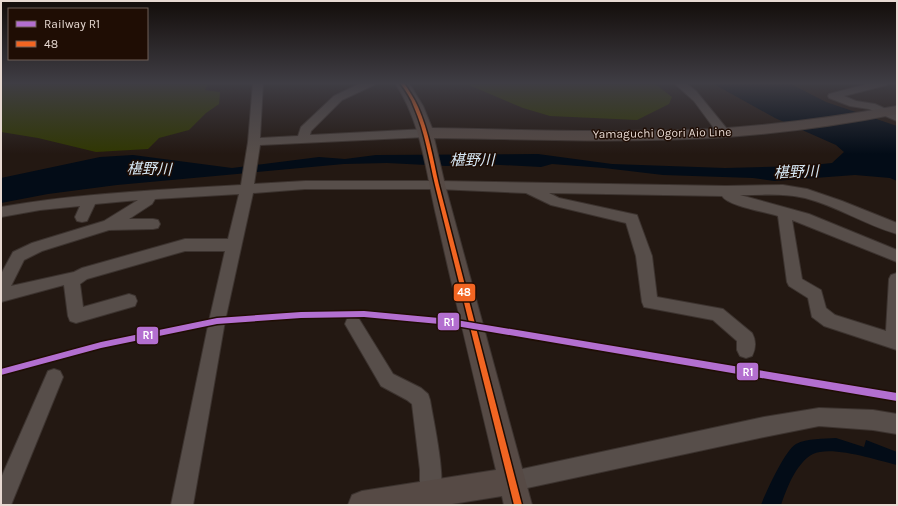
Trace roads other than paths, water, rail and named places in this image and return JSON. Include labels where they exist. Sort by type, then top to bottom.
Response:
[{"type":"main road","points":[[362,505],[431,494],[515,493],[436,183],[427,138],[415,107]]},
{"type":"main road","name":"Yamaguchi Ogori Aio Line","points":[[427,138],[723,132],[839,121],[889,113]]},
{"type":"street","points":[[182,505],[217,321],[247,186],[254,143],[256,107]]},
{"type":"street","points":[[303,139],[305,130],[329,107]]},
{"type":"street","points":[[704,107],[723,132]]},
{"type":"street","points":[[872,107],[889,113]]},
{"type":"street","points":[[254,143],[303,139],[427,138]]},
{"type":"street","points":[[1,212],[40,205],[247,186],[436,183],[526,188],[726,191],[783,190],[806,194],[837,204],[897,229]]},
{"type":"street","points":[[526,188],[556,202],[632,220],[644,256],[650,302],[717,314],[746,338],[746,350]]},
{"type":"street","points":[[726,191],[730,196],[738,200],[786,212],[897,256]]},
{"type":"street","points":[[109,225],[146,201],[150,194]]},
{"type":"street","points":[[82,217],[90,200]]},
{"type":"street","points":[[786,212],[785,218],[796,282],[815,295],[818,312],[830,321],[895,341],[897,279]]},
{"type":"street","points":[[1,290],[14,261],[18,256],[27,250],[109,225],[153,224]]},
{"type":"street","points":[[129,301],[75,321],[72,282],[82,274],[185,245],[234,245]]},
{"type":"street","points":[[1,295],[69,278],[77,278]]},
{"type":"street","points":[[353,324],[387,380],[414,394],[421,400],[430,470],[431,494]]},
{"type":"street","points":[[1,502],[54,377]]},
{"type":"street","points":[[515,493],[764,427],[819,417],[873,420],[897,424]]},
{"type":"water","name":"椹野川","points":[[755,107],[840,107],[897,126],[897,181],[890,178],[855,175],[774,181],[753,178],[663,175],[552,164],[541,167],[483,164],[447,166],[387,163],[344,164],[117,185],[48,194],[1,203],[1,178],[100,157],[133,155],[232,168],[319,157],[345,159],[376,155],[538,154],[612,164],[725,168],[802,166],[832,163],[844,152],[836,145],[775,118]]},
{"type":"water","points":[[836,438],[864,447],[866,440],[897,452],[897,465],[842,452],[831,451],[813,454],[802,463],[793,476],[781,505],[761,505],[776,472],[787,454],[796,444],[816,439]]},
{"type":"rail line","name":"R1","points":[[1,372],[101,345],[217,321],[301,315],[364,314],[450,322],[897,397]]}]
